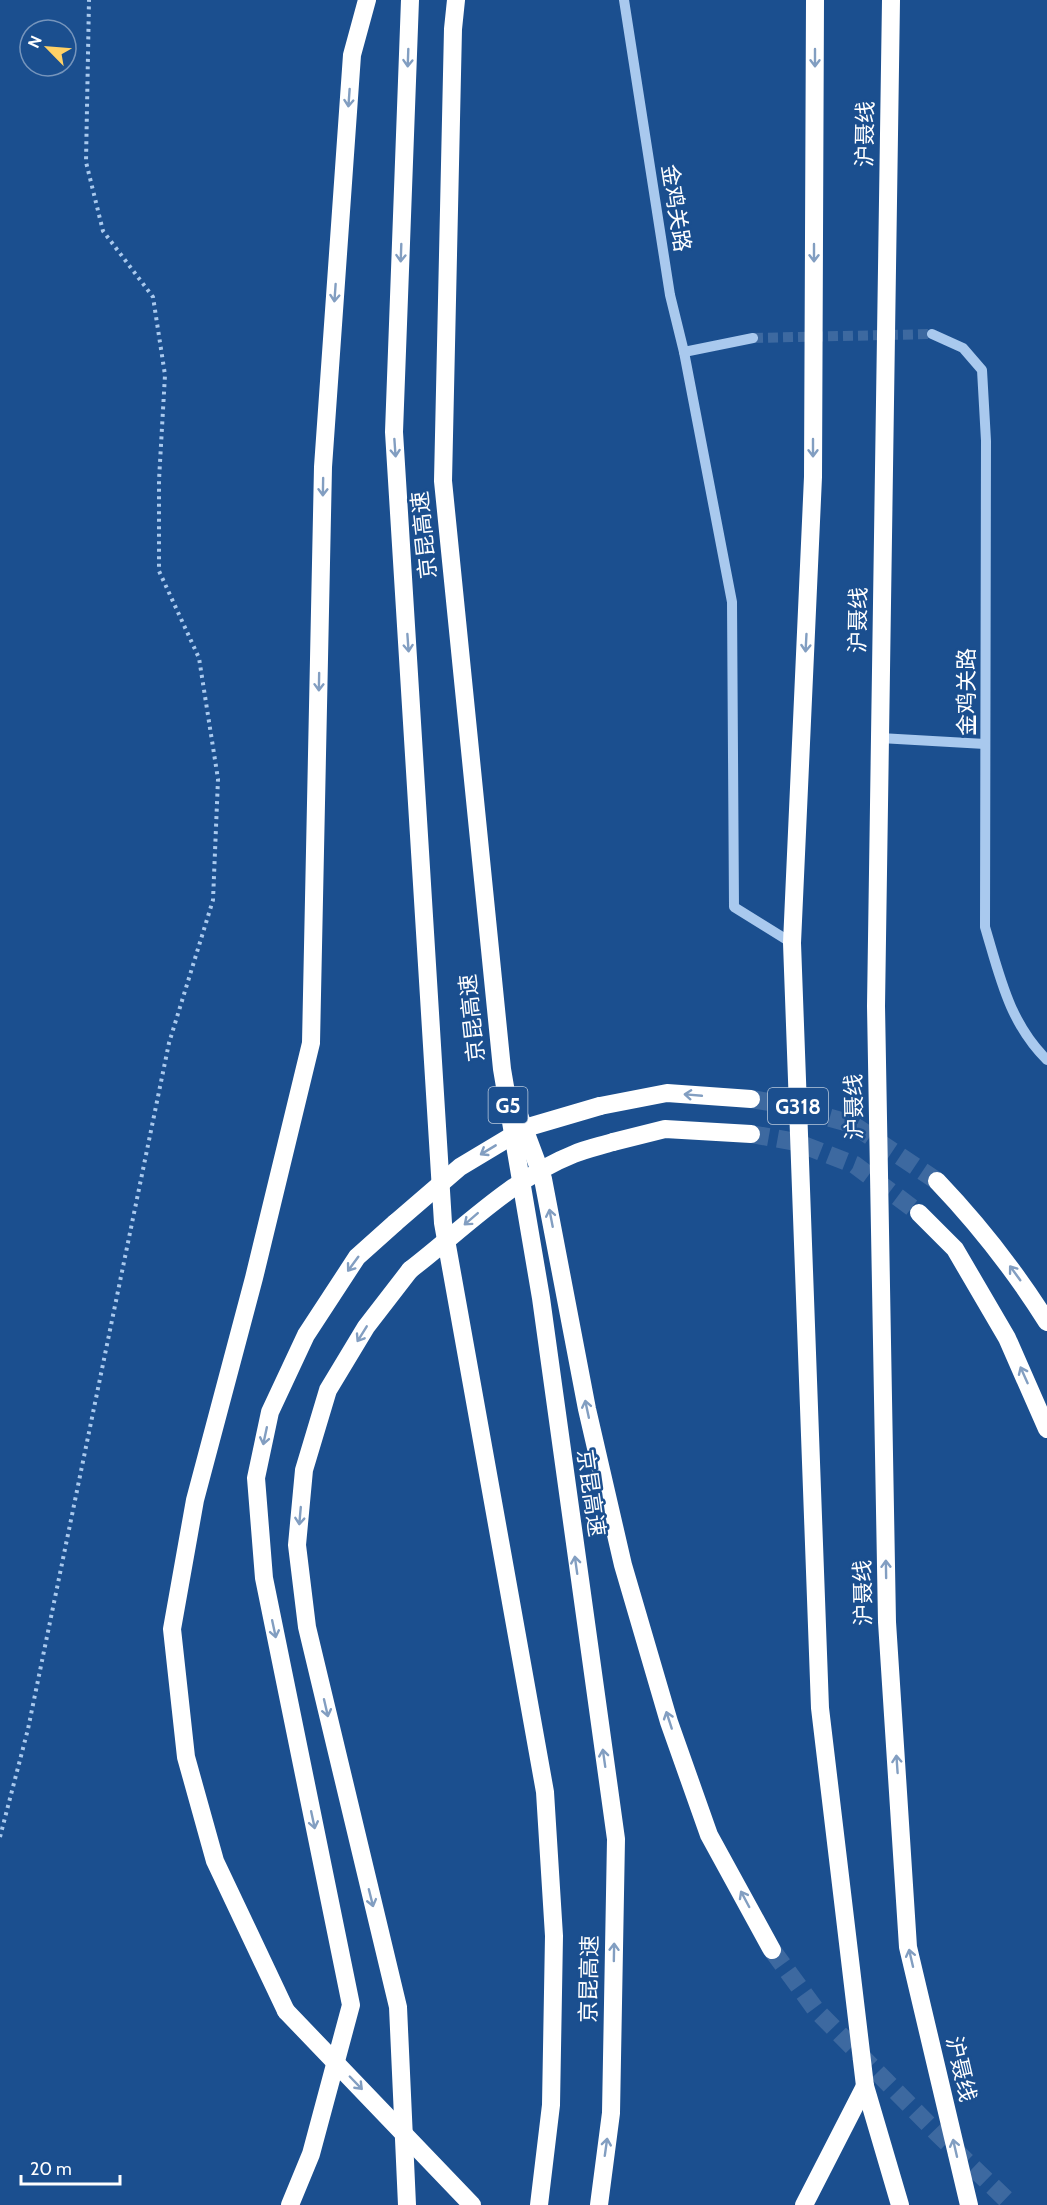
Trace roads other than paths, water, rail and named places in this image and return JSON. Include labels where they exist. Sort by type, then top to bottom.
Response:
[{"type":"highway","points":[[367,0],[352,55],[323,467],[311,1043],[254,1278],[195,1500],[172,1629],[186,1757],[215,1861],[286,2011],[472,2205]]},
{"type":"highway","name":"京昆高速","points":[[411,0],[394,432],[443,1223],[545,1792],[554,1936],[551,2105],[539,2205]]},
{"type":"highway","name":"京昆高速","points":[[456,0],[453,29],[443,481],[502,1069],[541,1298],[616,1839],[611,2113],[598,2205]]},
{"type":"highway","name":"G318","points":[[815,0],[813,477],[792,943],[820,1708],[865,2086],[900,2205]]},
{"type":"highway","name":"沪聂线","points":[[891,0],[876,1006],[887,1622],[908,1947],[969,2205]]},
{"type":"highway","points":[[502,1069],[543,1179],[587,1409],[623,1565],[669,1722],[710,1835],[772,1950]]},
{"type":"highway","points":[[290,2205],[311,2154],[351,2005],[264,1578],[256,1478],[270,1412],[306,1335],[357,1257],[460,1167],[525,1128],[600,1106],[667,1093],[751,1099]]},
{"type":"highway","points":[[407,2205],[398,2007],[308,1627],[297,1545],[304,1470],[328,1390],[366,1327],[410,1270],[474,1215],[506,1193],[573,1154],[665,1129],[752,1134]]},
{"type":"highway","points":[[937,1181],[975,1221],[1018,1276],[1047,1322]]},
{"type":"highway","points":[[919,1213],[955,1249],[1007,1338],[1047,1429]]},
{"type":"highway","points":[[804,2205],[865,2086]]},
{"type":"street","name":"金鸡关路","points":[[624,0],[670,295],[684,352],[732,602],[734,907],[792,943]]},
{"type":"street","name":"金鸡关路","points":[[932,334],[963,348],[982,370],[986,441],[985,927],[1005,996],[1028,1041],[1047,1060]]},
{"type":"street","points":[[684,352],[753,338]]},
{"type":"street","points":[[880,738],[986,744]]},
{"type":"tunnel","points":[[753,338],[932,334]]},
{"type":"tunnel","points":[[751,1099],[781,1104],[852,1124],[937,1181]]},
{"type":"tunnel","points":[[751,1134],[796,1142],[855,1165],[919,1213]]},
{"type":"tunnel","points":[[772,1950],[816,2010],[937,2133],[1012,2205]]}]
